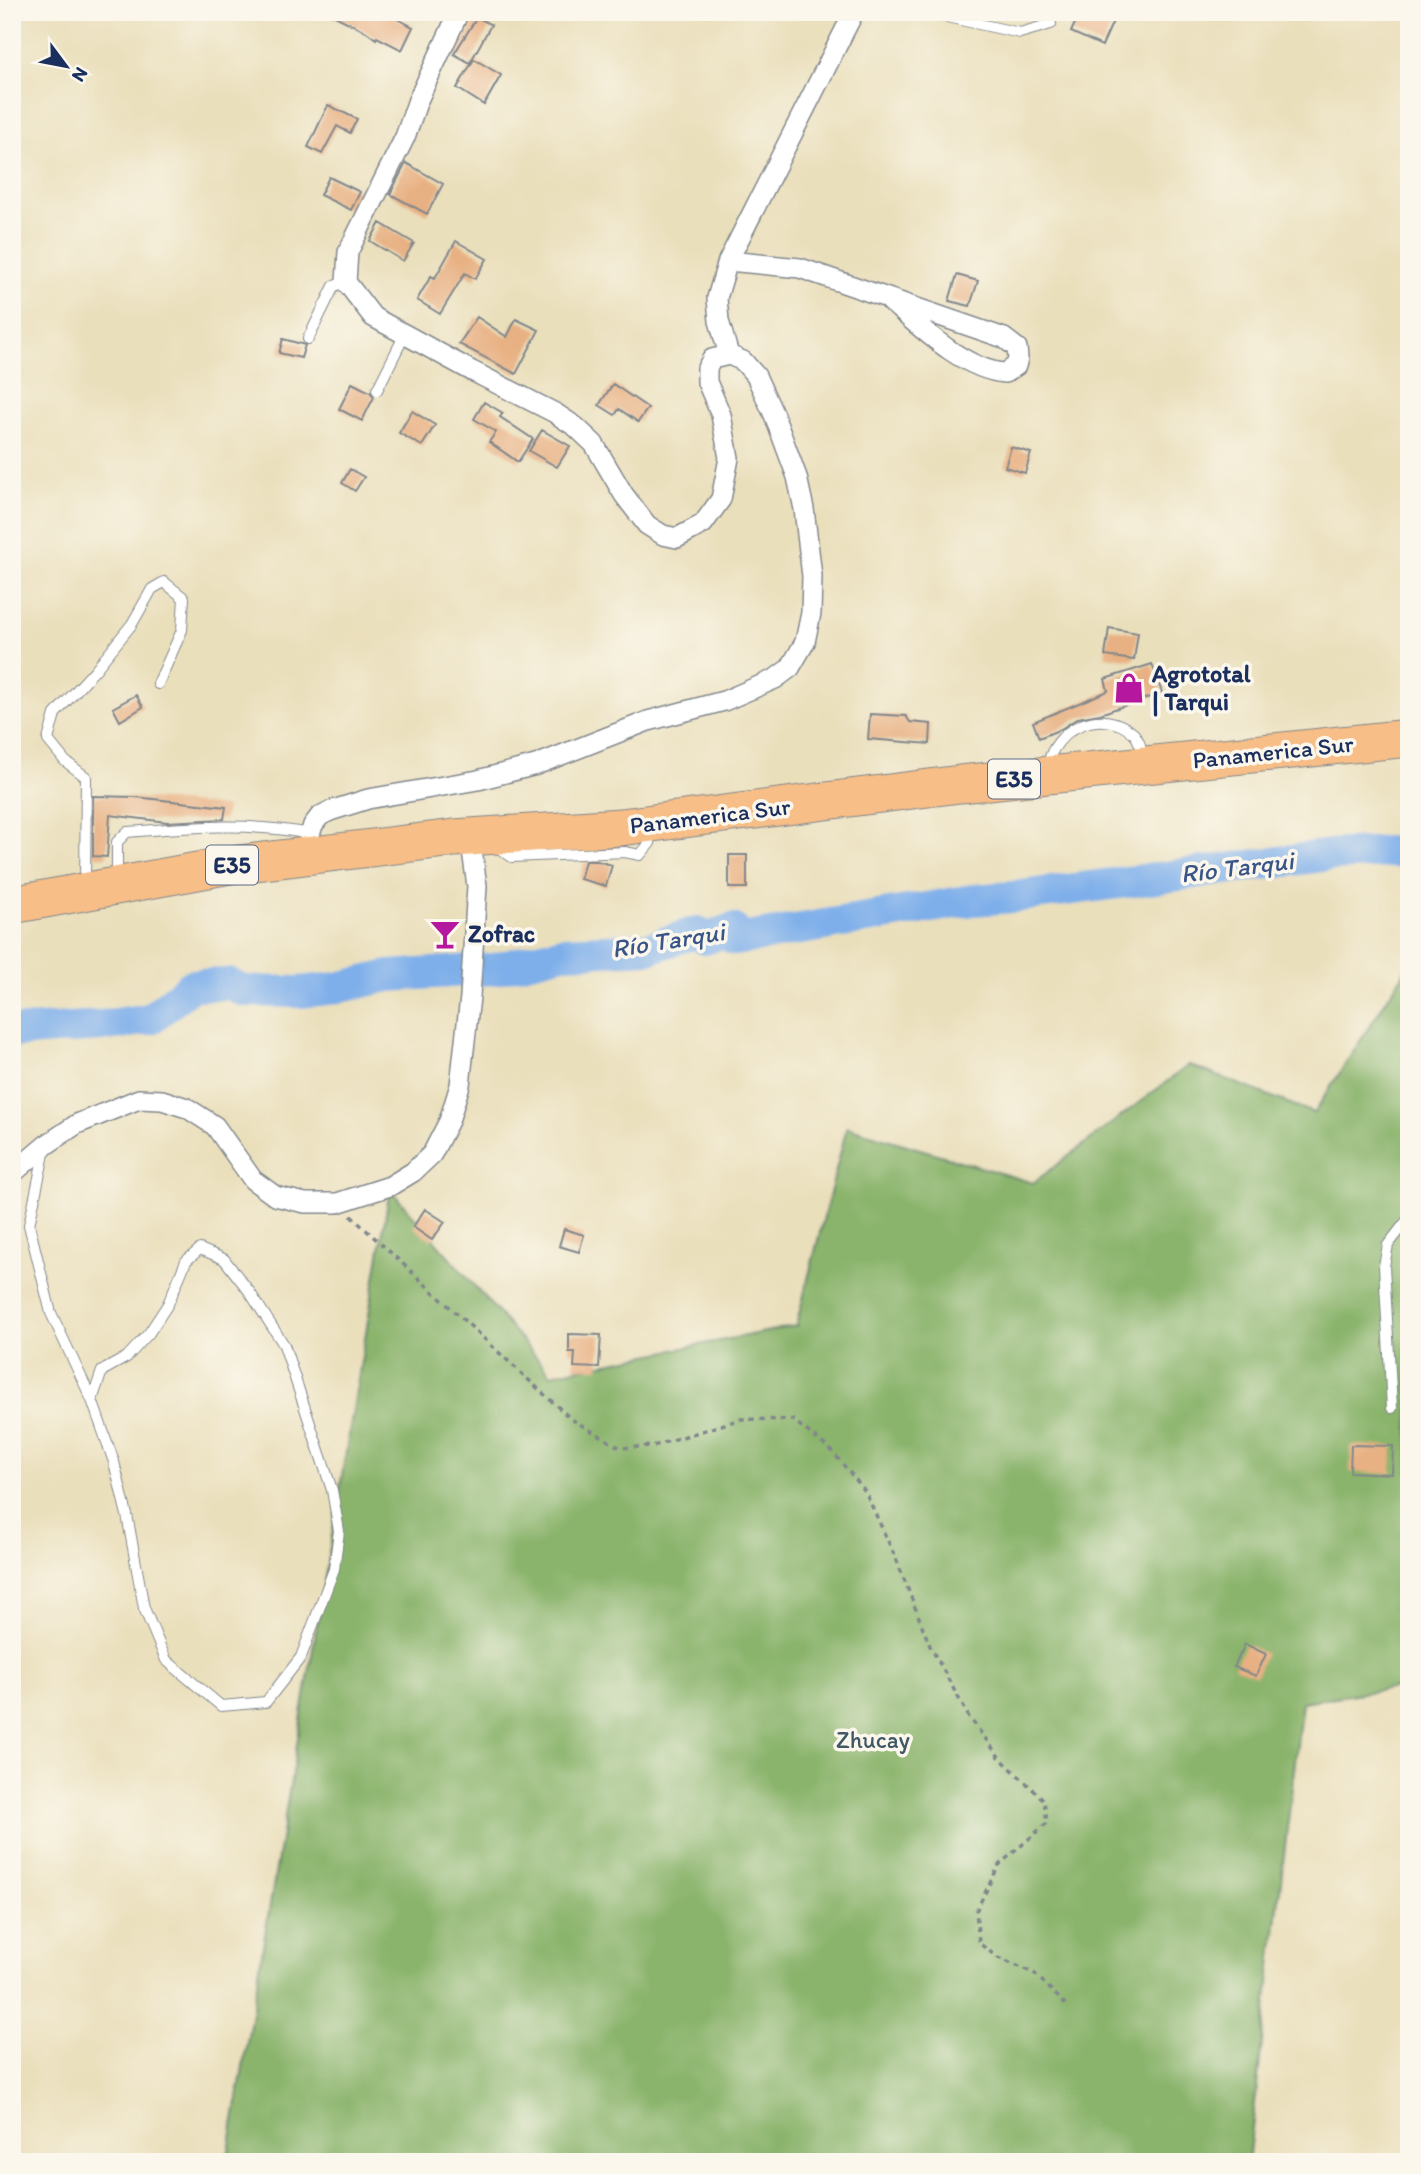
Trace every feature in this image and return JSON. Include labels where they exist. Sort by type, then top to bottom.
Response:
[{"type":"highway","name":"Panamerica Sur","points":[[12,905],[230,865],[309,845],[653,823],[1045,775],[1409,738]]},
{"type":"street","points":[[309,845],[313,825],[320,816],[330,811],[368,799],[478,780],[536,765],[648,721],[724,701],[775,679],[790,668],[805,642],[811,613],[812,576],[804,509],[793,465],[756,376],[743,361],[729,355],[712,359],[707,368],[707,382],[721,415],[729,458],[721,499],[703,524],[677,538],[663,535],[647,524],[624,495],[594,444],[576,427],[555,413],[472,372],[373,317],[346,282],[348,251],[405,137],[418,100],[459,12]]},
{"type":"street","points":[[729,355],[719,321],[717,298],[728,261],[854,12]]},
{"type":"street","points":[[728,261],[800,268],[1004,338],[1017,348],[1016,366],[1005,373],[975,364],[937,341],[890,301]]},
{"type":"street","points":[[12,1174],[46,1145],[77,1124],[139,1098],[162,1100],[187,1108],[215,1126],[253,1180],[275,1196],[305,1203],[337,1203],[390,1186],[413,1172],[432,1154],[449,1121],[460,1086],[470,998],[479,836]]},
{"type":"lane","points":[[924,12],[1020,33],[1051,24]]},
{"type":"lane","points":[[308,338],[334,286],[346,282]]},
{"type":"lane","points":[[377,390],[405,334]]},
{"type":"lane","points":[[101,889],[86,778],[65,761],[48,740],[55,714],[132,624],[152,589],[164,582],[184,598],[182,630],[158,684]]},
{"type":"lane","points":[[1045,775],[1049,753],[1060,738],[1077,726],[1093,721],[1111,722],[1135,735],[1145,765]]},
{"type":"lane","points":[[101,889],[117,842],[127,832],[175,828],[273,828],[309,845]]},
{"type":"lane","points":[[46,1145],[29,1225],[51,1313],[92,1400],[114,1462],[145,1608],[166,1660],[221,1706],[266,1702],[301,1657],[334,1569],[339,1531],[332,1490],[284,1345],[249,1291],[224,1259],[200,1249],[186,1261],[167,1304],[149,1333],[127,1357],[103,1371],[92,1400]]},
{"type":"lane","points":[[1392,1408],[1384,1266],[1388,1245],[1409,1218]]},
{"type":"path","points":[[337,1203],[571,1419],[621,1448],[653,1446],[741,1419],[793,1420],[831,1451],[865,1491],[930,1646],[969,1717],[1000,1758],[1044,1800],[1047,1823],[999,1865],[976,1911],[979,1943],[998,1958],[1034,1973],[1068,2007]]},
{"type":"green space","name":"Zhucay","points":[[1409,965],[1409,1686],[1302,1702],[1248,2162],[227,2162],[390,1189],[551,1374],[796,1326],[847,1127],[1033,1183],[1189,1065],[1314,1113]]},
{"type":"building","points":[[327,12],[384,12],[413,27],[402,50]]},
{"type":"building","points":[[1080,12],[1117,12],[1102,46],[1071,32]]},
{"type":"building","points":[[477,17],[491,25],[470,63],[454,54]]},
{"type":"building","points":[[474,59],[501,75],[484,105],[457,88]]},
{"type":"building","points":[[328,105],[357,119],[350,133],[337,126],[322,154],[308,147]]},
{"type":"building","points":[[406,163],[443,184],[427,214],[390,194]]},
{"type":"building","points":[[329,177],[360,192],[351,210],[320,195]]},
{"type":"building","points":[[380,223],[414,243],[403,261],[370,241]]},
{"type":"building","points":[[456,241],[487,259],[475,279],[465,273],[440,314],[417,300],[431,276],[435,278]]},
{"type":"building","points":[[957,275],[978,281],[970,306],[949,301]]},
{"type":"building","points":[[477,317],[507,337],[516,319],[539,330],[516,374],[459,344]]},
{"type":"building","points":[[283,339],[305,345],[301,358],[279,353]]},
{"type":"building","points":[[352,383],[374,397],[362,421],[339,409]]},
{"type":"building","points":[[613,384],[648,408],[638,422],[619,409],[615,415],[599,405]]},
{"type":"building","points":[[484,402],[503,413],[500,417],[533,439],[518,462],[489,442],[496,432],[474,419]]},
{"type":"building","points":[[412,411],[435,425],[422,446],[399,433]]},
{"type":"building","points":[[542,430],[570,446],[557,467],[529,451]]},
{"type":"building","points":[[1011,447],[1031,453],[1025,473],[1005,467]]},
{"type":"building","points":[[350,469],[364,477],[355,491],[342,483]]},
{"type":"building","points":[[1109,628],[1138,633],[1134,660],[1105,656]]},
{"type":"building","points":[[1152,664],[1162,693],[1100,714],[1078,718],[1039,738],[1033,722],[1108,691],[1105,679]]},
{"type":"building","points":[[136,695],[143,707],[120,721],[113,708]]},
{"type":"building","points":[[870,714],[906,716],[910,722],[931,724],[930,744],[868,739]]},
{"type":"building","points":[[93,796],[135,797],[226,807],[224,819],[167,822],[110,815],[107,857],[93,856]]},
{"type":"building","points":[[729,855],[747,855],[747,888],[729,888]]},
{"type":"building","points":[[585,861],[612,865],[606,886],[580,879]]},
{"type":"building","points":[[425,1209],[445,1222],[432,1240],[413,1227]]},
{"type":"building","points":[[564,1229],[584,1235],[579,1252],[559,1246]]},
{"type":"building","points":[[569,1334],[601,1335],[599,1368],[574,1367],[575,1352],[569,1352]]},
{"type":"building","points":[[1351,1445],[1393,1446],[1392,1474],[1350,1472]]},
{"type":"building","points":[[1245,1644],[1266,1654],[1256,1676],[1234,1667]]},
{"type":"waterway","name":"Río Tarqui","points":[[12,1032],[101,1026],[150,1019],[192,985],[230,984],[244,991],[299,992],[337,988],[389,976],[494,969],[563,952],[649,948],[697,932],[705,939],[733,929],[735,940],[973,900],[1331,855],[1409,851]]},
{"type":"place","name":"Agrototal | Tarqui","points":[[1129,688]]},
{"type":"place","name":"Zofrac","points":[[445,934]]}]
